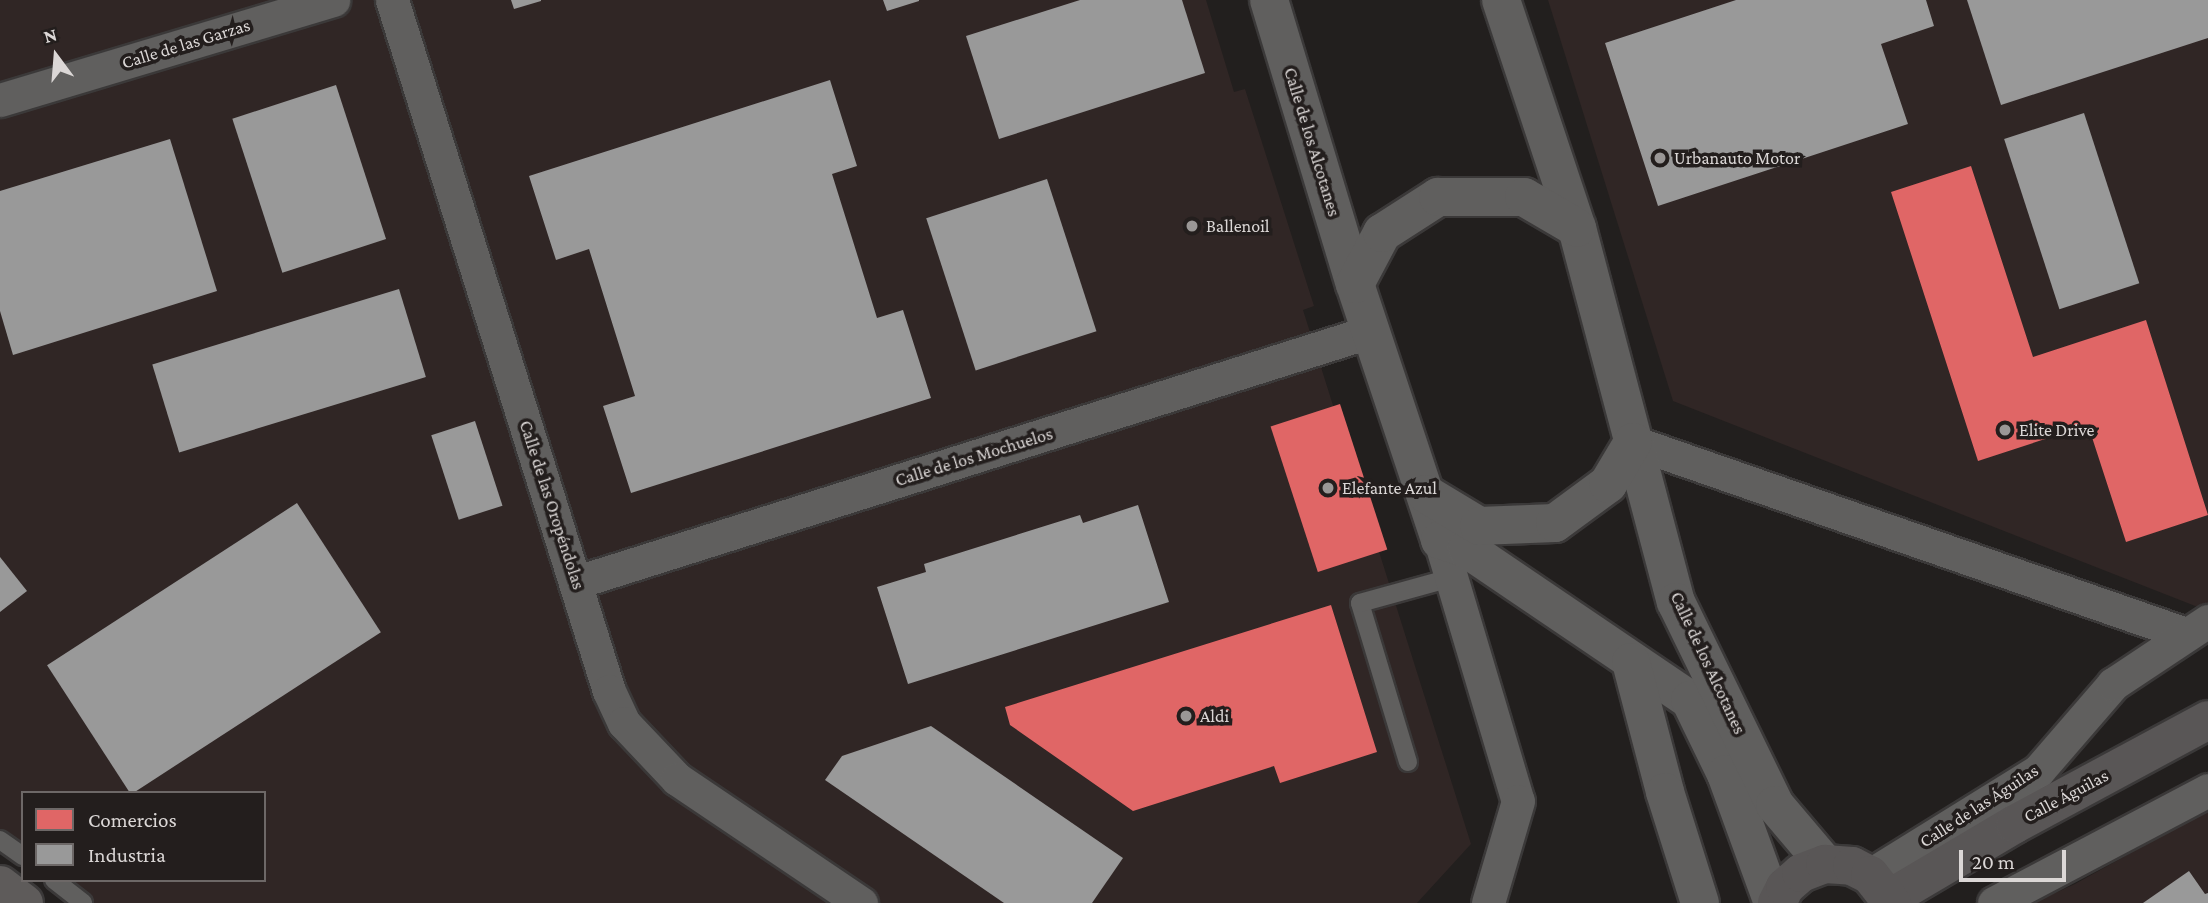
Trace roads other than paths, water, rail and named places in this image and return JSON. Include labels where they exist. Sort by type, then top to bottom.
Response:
[{"type":"highway","points":[[0,885],[24,903]]},
{"type":"main road","name":"Calle Águilas","points":[[1884,892],[2208,720]]},
{"type":"main road","points":[[1775,903],[1785,887],[1801,873],[1825,864],[1852,866],[1884,892]]},
{"type":"street","name":"Calle de las Garzas","points":[[0,100],[333,0]]},
{"type":"street","name":"Calle de las Oropéndolas","points":[[392,0],[577,582],[609,691],[624,723],[677,779],[862,903]]},
{"type":"street","name":"Calle de los Alcotanes","points":[[1269,0],[1355,284],[1426,494],[1518,801],[1488,903]]},
{"type":"street","name":"Calle de los Alcotanes","points":[[1501,0],[1577,228],[1676,602],[1775,806],[1825,864]]},
{"type":"street","points":[[1355,284],[1382,233],[1438,197],[1524,197],[1577,228]]},
{"type":"street","name":"Calle de los Mochuelos","points":[[577,582],[1371,331]]},
{"type":"street","points":[[1426,494],[1479,526],[1555,523],[1608,484],[1633,442],[2201,629]]},
{"type":"street","points":[[1440,540],[1467,549],[1690,700],[1726,774],[1775,903]]},
{"type":"street","name":"Calle de las Águilas","points":[[1884,892],[2038,771],[2113,684],[2201,629]]},
{"type":"street","points":[[1631,662],[1665,792],[1700,903]]},
{"type":"street","points":[[1994,903],[2208,790]]},
{"type":"lane","points":[[1408,762],[1360,603],[1451,578]]},
{"type":"lane","points":[[0,840],[21,855]]},
{"type":"lane","points":[[56,882],[82,903]]},
{"type":"place","name":"Urbanauto Motor","points":[[1660,158]]},
{"type":"place","name":"Ballenoil","points":[[1192,226]]},
{"type":"place","name":"Elite Drive","points":[[2005,430]]},
{"type":"place","name":"Elefante Azul","points":[[1328,488]]},
{"type":"place","name":"Aldi","points":[[1186,716]]}]
